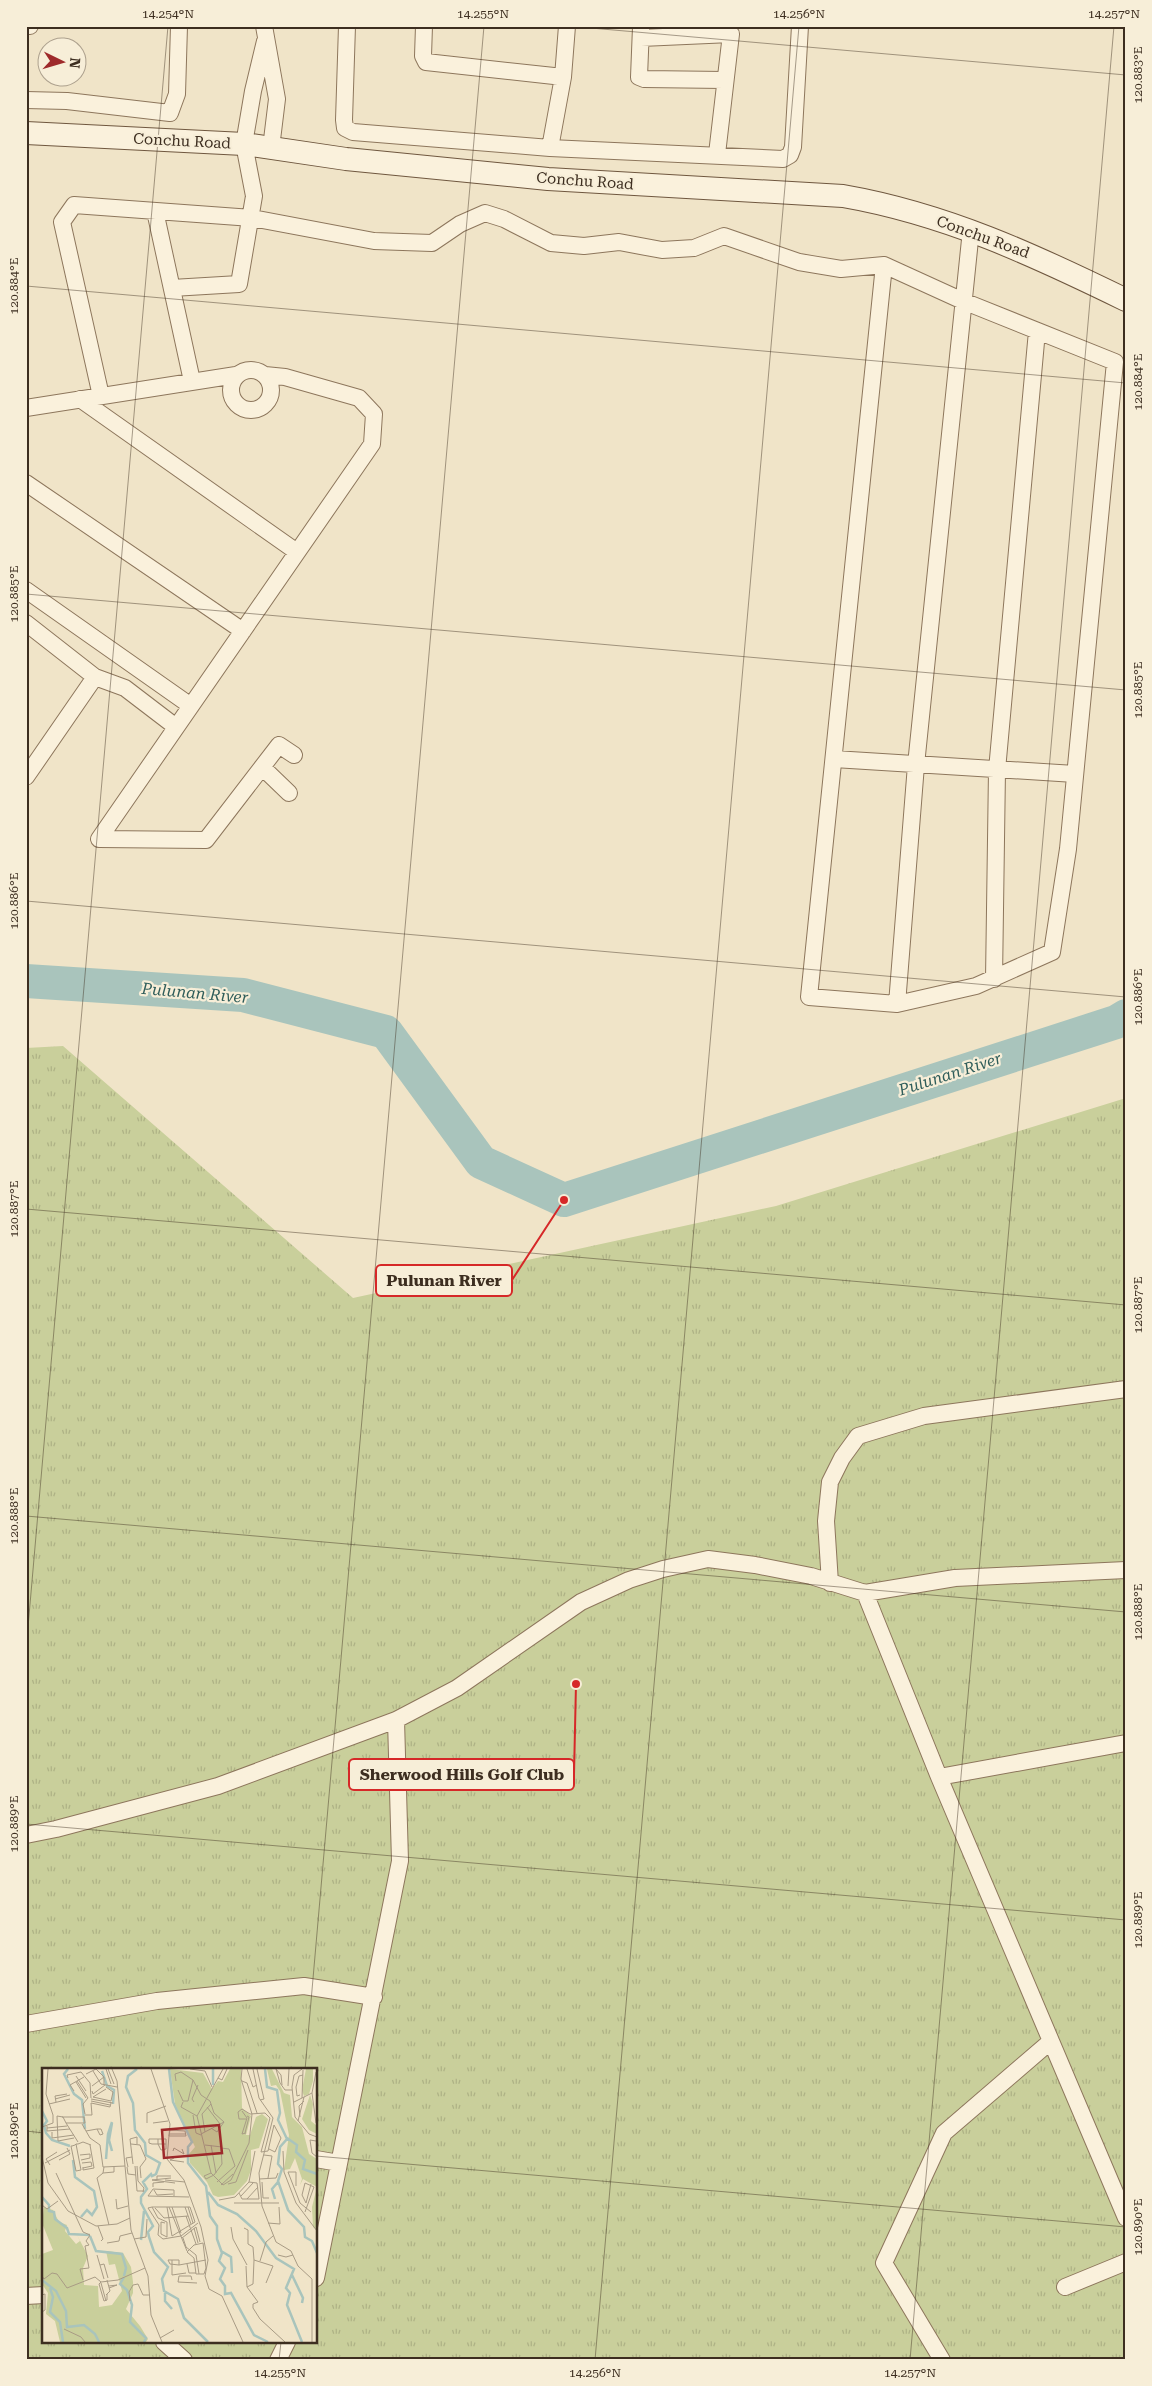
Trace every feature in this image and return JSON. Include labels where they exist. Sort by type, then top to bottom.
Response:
[{"type":"main road","name":"Conchu Road","points":[[26,133],[244,144],[346,159],[548,180],[844,196],[881,203],[971,230],[1030,253],[1126,300]]},
{"type":"street","points":[[26,100],[67,101],[170,113],[177,94],[178,26]]},
{"type":"street","points":[[347,26],[346,128],[353,132],[550,148],[717,154],[784,159],[790,155],[793,147],[800,26]]},
{"type":"street","points":[[424,26],[423,56],[426,62],[433,65],[563,77]]},
{"type":"street","points":[[550,148],[563,77],[567,26]]},
{"type":"street","points":[[717,154],[724,80],[731,34],[641,32],[639,77],[644,79],[724,80]]},
{"type":"street","points":[[172,288],[239,284],[252,218],[254,196],[244,144],[264,34]]},
{"type":"street","points":[[264,34],[277,99],[270,148]]},
{"type":"street","points":[[101,396],[62,222],[74,205],[252,218],[374,240],[432,243],[460,224],[485,213],[504,219],[551,243],[584,246],[620,242],[662,250],[694,248],[724,236],[799,262],[841,269],[884,265],[963,301],[1115,362],[1068,849],[1052,952],[976,986],[897,1004],[809,997],[884,265]]},
{"type":"street","points":[[155,211],[192,381]]},
{"type":"street","points":[[897,1004],[916,765],[971,230]]},
{"type":"street","points":[[994,979],[997,770],[1037,330]]},
{"type":"street","points":[[27,405],[101,396],[236,375],[250,370],[265,375],[285,377],[359,398],[374,414],[372,444],[98,839],[206,840],[279,745],[294,755]]},
{"type":"street","points":[[236,375],[230,390],[231,397],[236,405],[251,411],[259,409],[270,398],[272,390],[265,375]]},
{"type":"street","points":[[80,399],[297,552]]},
{"type":"street","points":[[26,482],[243,631]]},
{"type":"street","points":[[26,590],[191,706]]},
{"type":"street","points":[[26,623],[95,677],[125,688],[176,727]]},
{"type":"street","points":[[26,777],[95,677]]},
{"type":"street","points":[[834,759],[1075,774]]},
{"type":"street","points":[[262,767],[289,793]]},
{"type":"street","points":[[830,1583],[826,1521],[830,1482],[842,1458],[858,1436],[924,1416],[1126,1389]]},
{"type":"street","points":[[26,1835],[56,1829],[218,1786],[396,1720],[457,1688],[581,1602],[629,1580],[663,1569],[708,1559],[793,1572],[865,1593],[955,1578],[1126,1570]]},
{"type":"street","points":[[865,1593],[939,1777],[1126,2218]]},
{"type":"street","points":[[318,2268],[400,1861],[396,1720]]},
{"type":"street","points":[[939,1777],[1126,1743]]},
{"type":"street","points":[[26,2024],[157,2001],[304,1986],[374,1997]]},
{"type":"street","points":[[942,2360],[884,2263],[944,2133],[1051,2042]]},
{"type":"street","points":[[318,2159],[339,2163]]},
{"type":"street","points":[[1065,2287],[1126,2262]]},
{"type":"street","points":[[26,2296],[42,2295]]},
{"type":"street","points":[[166,2344],[184,2360]]},
{"type":"street","points":[[278,2360],[286,2344]]},
{"type":"green space","points":[[63,1046],[353,1298],[776,1206],[1126,1098],[1126,2360],[26,2360],[26,1048]]},
{"type":"waterway","name":"Pulunan River","points":[[26,981],[243,995],[386,1032],[481,1162],[564,1200],[1116,1022],[1126,1016]]},
{"type":"place","name":"Pulunan River","points":[[564,1200]]},
{"type":"place","name":"Sherwood Hills Golf Club","points":[[576,1684]]}]
